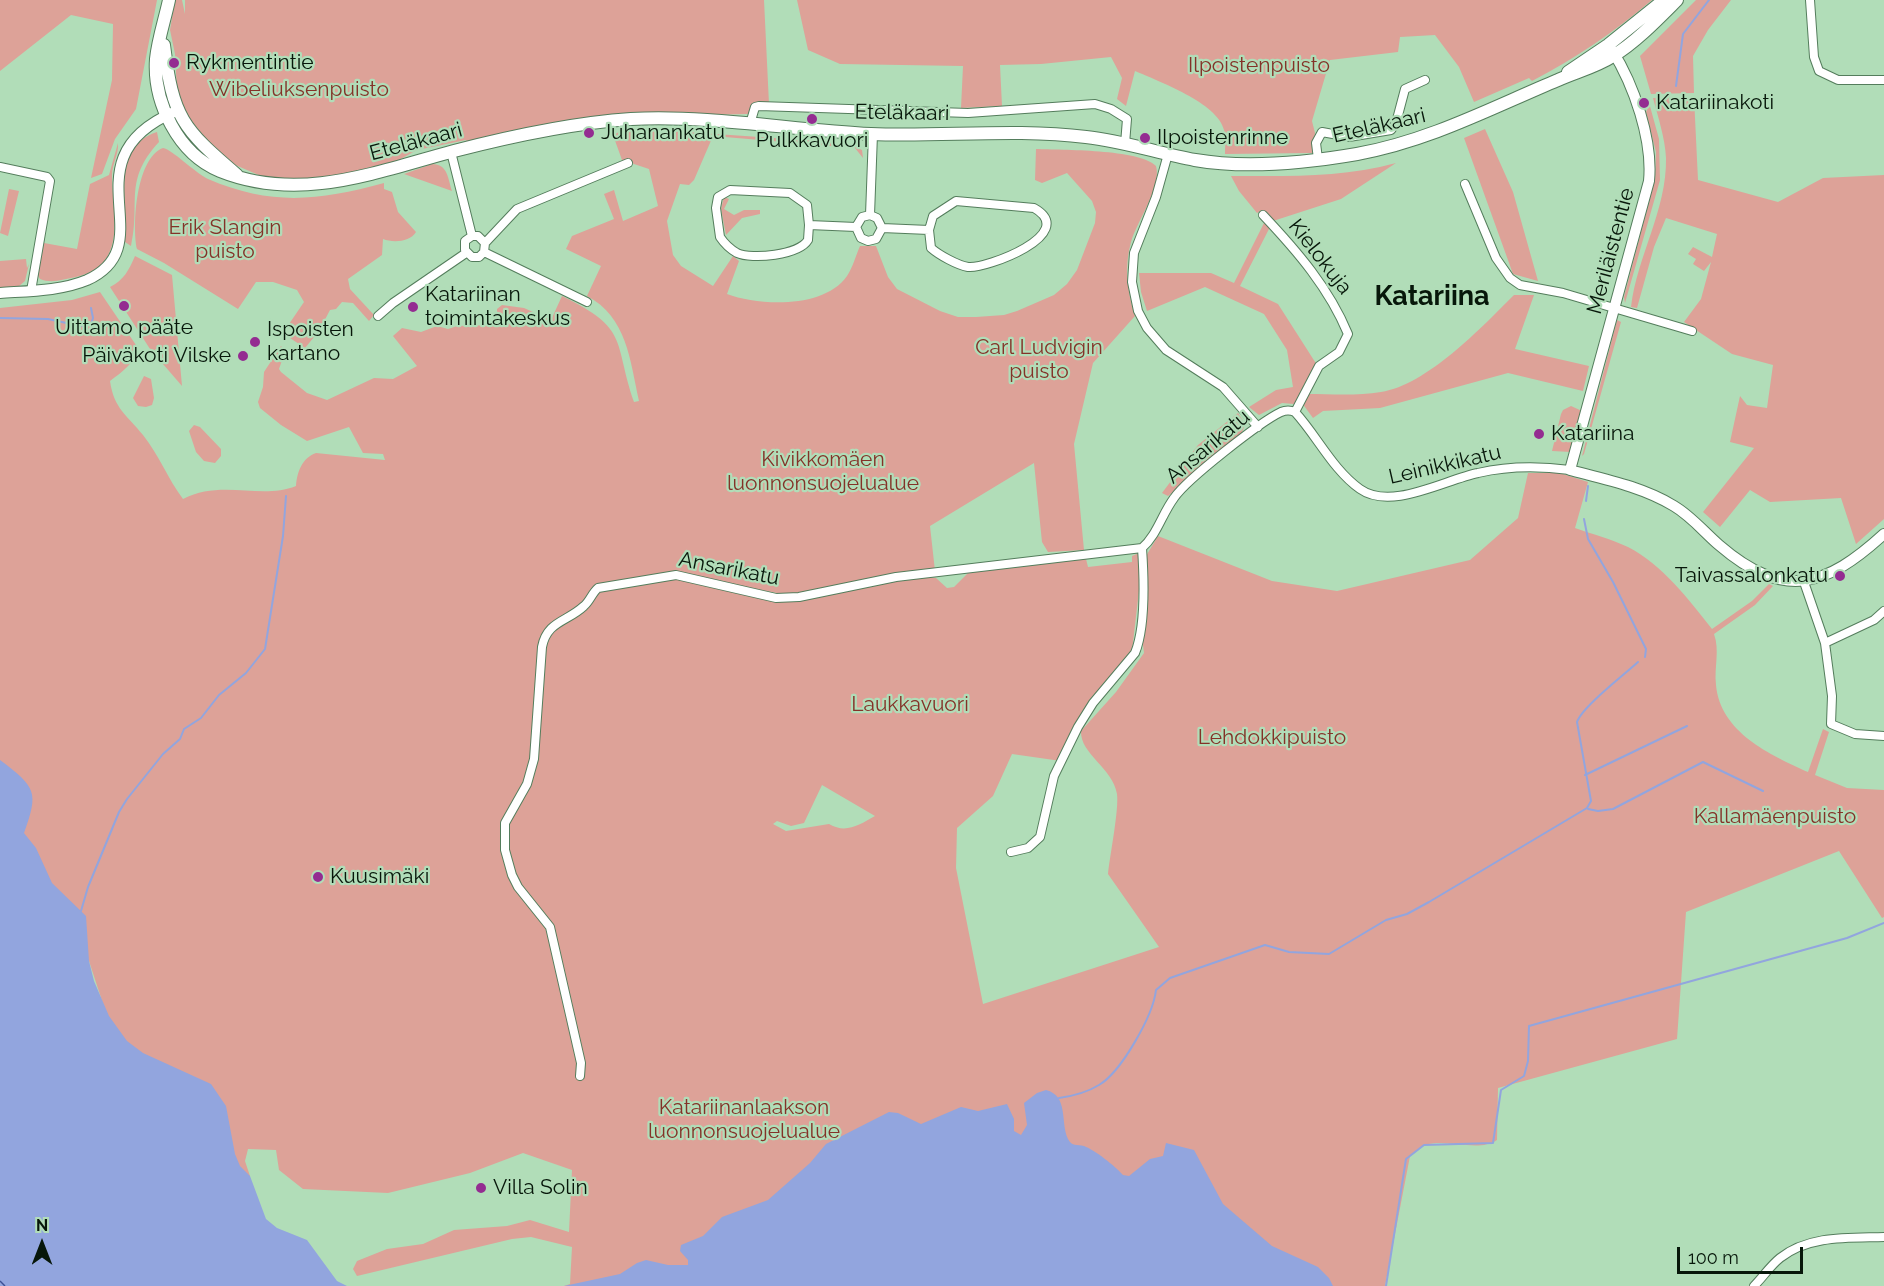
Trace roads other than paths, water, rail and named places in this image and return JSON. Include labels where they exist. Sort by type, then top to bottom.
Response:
[{"type":"main road","name":"Eteläkaari","points":[[169,0],[163,35],[172,114],[201,144],[238,176],[275,185],[316,186],[565,126],[660,118],[873,134],[1059,135],[1125,144],[1197,160],[1246,164],[1318,159],[1374,150],[1425,137],[1494,110],[1558,80],[1612,50],[1677,0]]},
{"type":"main road","name":"Eteläkaari","points":[[1612,50],[1664,0]]},
{"type":"street","points":[[1810,0],[1814,57],[1819,71],[1829,79],[1884,80]]},
{"type":"street","name":"Meriläistentie","points":[[1570,470],[1645,200],[1650,158],[1642,120],[1612,50]]},
{"type":"street","points":[[1318,159],[1316,142],[1322,132],[1349,137],[1391,130],[1396,123],[1405,89],[1425,80]]},
{"type":"street","points":[[750,124],[754,107],[759,106],[968,113],[1095,104],[1111,109],[1127,119],[1125,144]]},
{"type":"street","points":[[0,293],[31,291],[80,283],[101,272],[112,261],[120,240],[118,187],[122,158],[138,134],[172,114]]},
{"type":"street","points":[[870,215],[873,134]]},
{"type":"street","points":[[451,152],[472,236]]},
{"type":"street","points":[[1168,154],[1156,197],[1134,253],[1132,282],[1138,311],[1147,328],[1166,350],[1223,387],[1258,427]]},
{"type":"street","points":[[466,253],[475,257],[518,209],[628,163]]},
{"type":"street","points":[[0,167],[47,177],[50,181],[31,291]]},
{"type":"street","points":[[1465,184],[1496,258],[1510,278],[1520,285],[1549,289],[1692,331]]},
{"type":"street","points":[[730,190],[790,193],[807,205],[809,225],[808,240],[794,251],[758,255],[738,254],[720,237],[717,202],[723,193],[730,190]]},
{"type":"street","points":[[956,201],[1034,208],[1044,216],[1046,226],[1045,234],[1035,242],[987,264],[971,267],[966,267],[934,250],[929,242],[929,230],[933,216],[956,201]]},
{"type":"street","points":[[870,215],[877,218],[882,228],[879,236],[868,241],[861,238],[856,227],[859,220],[870,215]]},
{"type":"street","name":"Kielokuja","points":[[1263,215],[1301,256],[1337,308],[1348,334],[1340,352],[1319,366],[1294,412]]},
{"type":"street","points":[[809,225],[856,227]]},
{"type":"street","points":[[882,228],[929,230]]},
{"type":"street","points":[[466,253],[465,241],[472,236],[478,236],[484,248],[587,302]]},
{"type":"street","points":[[378,316],[393,303],[466,253]]},
{"type":"street","name":"Ansarikatu","points":[[580,1076],[581,1063],[550,927],[518,887],[505,850],[505,823],[527,784],[534,759],[542,647],[552,626],[584,606],[598,588],[657,576],[676,575],[787,598],[896,578],[1142,548],[1151,538],[1178,493],[1258,427],[1281,412],[1294,412]]},
{"type":"street","name":"Leinikkikatu","points":[[1294,412],[1349,480],[1363,491],[1377,497],[1397,497],[1491,471],[1534,466],[1570,470]]},
{"type":"street","points":[[1570,470],[1657,497],[1682,511],[1725,550],[1751,568],[1772,577],[1804,582],[1824,577],[1848,565],[1884,534]]},
{"type":"street","points":[[1011,852],[1028,848],[1040,837],[1054,776],[1078,727],[1093,703],[1129,663],[1139,644],[1142,548]]},
{"type":"street","points":[[1804,582],[1825,644],[1832,696],[1831,724],[1855,734],[1884,736]]},
{"type":"street","points":[[1825,644],[1874,620],[1884,611]]},
{"type":"street","points":[[1754,1286],[1779,1259],[1809,1243],[1884,1237]]},
{"type":"water","points":[[0,760],[21,777],[31,791],[32,808],[24,833],[36,848],[52,883],[86,916],[89,961],[94,981],[109,1016],[127,1041],[143,1053],[211,1084],[226,1106],[235,1154],[240,1166],[250,1176],[266,1219],[277,1228],[307,1240],[337,1281],[347,1286],[0,1286]]},
{"type":"water","points":[[1046,1090],[1053,1093],[1061,1104],[1070,1142],[1094,1151],[1123,1175],[1129,1176],[1150,1159],[1163,1156],[1166,1143],[1194,1150],[1223,1204],[1272,1246],[1318,1267],[1329,1278],[1333,1286],[564,1286],[620,1274],[646,1260],[668,1265],[688,1265],[688,1260],[680,1251],[681,1245],[703,1236],[722,1217],[768,1200],[810,1163],[826,1144],[889,1112],[898,1113],[921,1124],[961,1107],[978,1111],[1007,1104],[1014,1119],[1014,1131],[1021,1135],[1027,1125],[1024,1103],[1037,1093]]},
{"type":"waterway","points":[[1676,86],[1683,34],[1709,0]]},
{"type":"waterway","points":[[0,318],[48,319],[80,326],[91,324],[93,318],[91,308]]},
{"type":"waterway","points":[[1586,501],[1588,486]]},
{"type":"waterway","points":[[81,911],[88,887],[119,812],[127,799],[163,754],[180,739],[184,729],[201,718],[219,695],[246,673],[265,649],[283,536],[286,496]]},
{"type":"waterway","points":[[1584,519],[1588,539],[1613,582],[1646,649],[1645,657]]},
{"type":"waterway","points":[[1059,1098],[1089,1090],[1108,1078],[1135,1042],[1149,1014],[1156,990],[1170,978],[1265,945],[1289,952],[1329,954],[1386,920],[1407,914],[1429,902],[1587,808],[1591,801],[1577,722],[1595,700],[1638,662]]},
{"type":"waterway","points":[[1585,775],[1687,726]]},
{"type":"waterway","points":[[1588,809],[1598,811],[1613,809],[1703,762],[1763,791]]},
{"type":"waterway","points":[[1386,1286],[1406,1159],[1424,1145],[1493,1143],[1501,1090],[1524,1076],[1528,1061],[1529,1026],[1847,938],[1884,923]]},
{"type":"place","name":"Rykmentintie","points":[[174,63]]},
{"type":"place","name":"Katariinakoti","points":[[1644,103]]},
{"type":"place","name":"Pulkkavuori","points":[[812,119]]},
{"type":"place","name":"Juhanankatu","points":[[589,133]]},
{"type":"place","name":"Ilpoistenrinne","points":[[1145,138]]},
{"type":"place","name":"Uittamo pääte","points":[[124,306]]},
{"type":"place","name":"Katariinan toimintakeskus","points":[[413,307]]},
{"type":"place","name":"Ispoisten kartano","points":[[255,342]]},
{"type":"place","name":"Päiväkoti Vilske","points":[[243,356]]},
{"type":"place","name":"Katariina","points":[[1539,434]]},
{"type":"place","name":"Taivassalonkatu","points":[[1840,576]]},
{"type":"place","name":"Kuusimäki","points":[[318,877]]},
{"type":"place","name":"Villa Solin","points":[[481,1188]]},
{"type":"district","name":"Katariina","points":[[1432,297]]},
{"type":"park label","name":"Ilpoistenpuisto","points":[[1259,66]]},
{"type":"park label","name":"Wibeliuksenpuisto","points":[[299,90]]},
{"type":"park label","name":"Erik Slangin puisto","points":[[225,240]]},
{"type":"park label","name":"Carl Ludvigin puisto","points":[[1039,360]]},
{"type":"park label","name":"Kivikkomäen luonnonsuojelualue","points":[[823,472]]},
{"type":"park label","name":"Laukkavuori","points":[[910,705]]},
{"type":"park label","name":"Lehdokkipuisto","points":[[1272,738]]},
{"type":"park label","name":"Kallamäenpuisto","points":[[1775,817]]},
{"type":"park label","name":"Katariinanlaakson luonnonsuojelualue","points":[[744,1120]]}]
